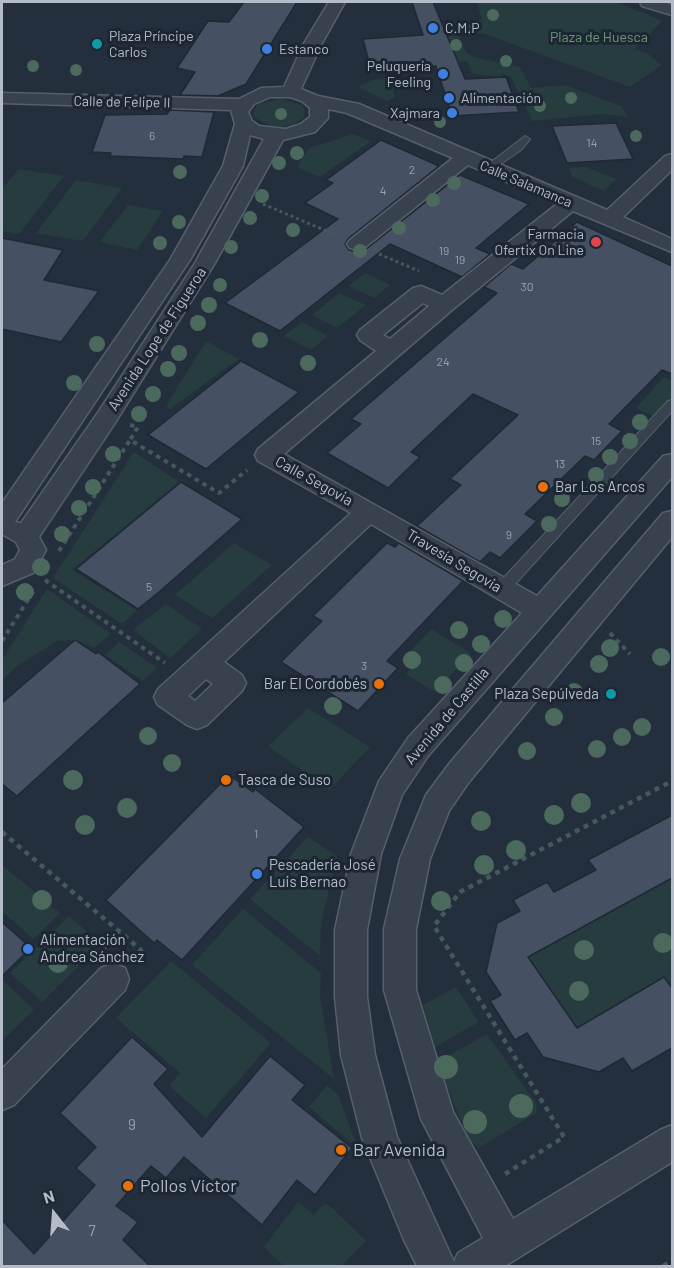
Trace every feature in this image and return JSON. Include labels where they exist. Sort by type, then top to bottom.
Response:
[{"type":"street","points":[[276,135],[263,133],[243,115],[248,99],[267,92],[291,92],[312,45],[337,2]]},
{"type":"street","points":[[648,2],[672,10]]},
{"type":"street","name":"Calle Salamanca","points":[[291,92],[314,101],[352,108],[379,122],[672,246]]},
{"type":"street","name":"Calle de Felipe II","points":[[2,98],[243,115]]},
{"type":"street","points":[[314,101],[321,112],[315,123]]},
{"type":"street","name":"Avenida Lope de Figueroa","points":[[2,522],[180,261],[233,166],[243,115]]},
{"type":"street","name":"Calle Salamanca","points":[[276,135],[299,132],[315,123],[379,122]]},
{"type":"street","name":"Avenida Lope de Figueroa","points":[[14,533],[107,417],[205,263],[276,135]]},
{"type":"street","points":[[357,244],[465,158]]},
{"type":"street","points":[[609,219],[672,160]]},
{"type":"street","name":"Calle Segovia","points":[[196,671],[369,511],[267,455],[444,305],[570,203]]},
{"type":"street","name":"Avenida de Castilla","points":[[437,1266],[417,1227],[380,1138],[358,1055],[351,997],[351,930],[366,854],[388,790],[418,747],[672,462]]},
{"type":"street","name":"Travesía Segovia","points":[[369,511],[539,610]]},
{"type":"street","points":[[506,1244],[438,1119],[400,990],[400,929],[415,860],[436,804],[459,773],[672,520]]},
{"type":"street","points":[[2,576],[16,572],[30,558],[31,542],[14,533]]},
{"type":"street","points":[[2,1094],[113,979]]},
{"type":"street","points":[[471,1266],[672,1142]]},
{"type":"lane","points":[[489,168],[518,148],[525,139]]},
{"type":"lane","points":[[502,589],[672,405]]},
{"type":"path","points":[[55,558],[138,427],[107,417]]},
{"type":"path","points":[[130,440],[219,493],[267,455]]},
{"type":"path","points":[[2,641],[42,577],[196,671]]},
{"type":"path","points":[[477,1192],[564,1137],[434,926],[460,892],[672,781]]},
{"type":"path","points":[[2,832],[141,951],[113,979]]},
{"type":"path","points":[[663,1266],[672,1261]]},
{"type":"green space","name":"Plaza de Huesca","points":[[477,2],[617,2],[662,21],[635,49],[648,54],[662,65],[630,87],[482,33],[458,35],[466,52],[474,57],[520,67],[531,88],[565,85],[621,106],[628,117],[602,114],[532,121],[511,77],[501,74],[502,77],[473,74],[467,61],[441,63],[438,23],[482,20]]},
{"type":"green space","points":[[390,78],[395,97],[387,101],[358,87],[372,80]]},
{"type":"green space","points":[[281,99],[301,105],[304,109],[304,118],[293,125],[275,127],[255,118],[253,113],[258,104]]},
{"type":"green space","points":[[353,134],[371,141],[320,177],[297,167],[309,148]]},
{"type":"green space","points":[[586,167],[616,179],[604,191],[572,177],[569,168]]},
{"type":"green space","points":[[19,169],[64,176],[19,234],[2,231],[2,189]]},
{"type":"green space","points":[[76,180],[122,188],[83,241],[36,233]]},
{"type":"green space","points":[[128,205],[163,211],[137,250],[100,242]]},
{"type":"green space","points":[[365,273],[390,285],[374,298],[348,286]]},
{"type":"green space","points":[[339,293],[366,305],[337,328],[312,315]]},
{"type":"green space","points":[[302,322],[328,336],[311,350],[284,336]]},
{"type":"green space","points":[[206,341],[239,359],[170,409],[166,406]]},
{"type":"green space","points":[[664,377],[672,381],[672,397],[655,417],[636,408]]},
{"type":"green space","points":[[134,452],[179,482],[72,570],[137,610],[122,624],[53,578]]},
{"type":"green space","points":[[234,543],[272,565],[212,618],[175,595]]},
{"type":"green space","points":[[47,589],[111,634],[94,648],[76,640],[57,641],[16,667],[2,681],[2,660]]},
{"type":"green space","points":[[166,604],[202,629],[170,658],[133,630]]},
{"type":"green space","points":[[431,629],[471,653],[435,692],[406,674],[411,668],[401,661]]},
{"type":"green space","points":[[119,642],[157,668],[143,681],[105,655]]},
{"type":"green space","points":[[308,708],[370,747],[329,790],[268,746]]},
{"type":"green space","points":[[308,837],[337,856],[321,924],[320,956],[250,899]]},
{"type":"green space","points":[[2,865],[60,913],[33,939],[2,911]]},
{"type":"green space","points":[[661,878],[665,882],[672,878],[672,980],[668,983],[664,977],[596,1017],[589,1028],[586,1023],[577,1027],[541,975],[529,968],[534,965],[529,957],[537,953],[533,948],[543,942],[547,947],[615,910],[612,904],[621,899],[625,904],[656,887]]},
{"type":"green space","points":[[243,909],[321,973],[320,995],[334,1079],[192,965]]},
{"type":"green space","points":[[69,916],[101,944],[42,1002],[10,973]]},
{"type":"green space","points":[[171,961],[271,1043],[206,1118],[169,1086],[180,1073],[116,1018]]},
{"type":"green space","points":[[2,981],[34,1010],[2,1041]]},
{"type":"green space","points":[[456,987],[479,1022],[435,1047],[423,1005]]},
{"type":"green space","points":[[487,1034],[537,1105],[536,1113],[479,1148],[469,1140],[437,1062]]},
{"type":"green space","points":[[327,1085],[338,1095],[356,1143],[354,1145],[309,1107]]},
{"type":"green space","points":[[298,1202],[314,1215],[322,1205],[328,1204],[366,1241],[341,1266],[284,1266],[264,1247]]},
{"type":"building","points":[[244,2],[297,2],[246,84],[218,96],[180,95],[195,72],[177,68],[208,21],[229,22]]},
{"type":"building","points":[[412,2],[433,2],[465,79],[506,77],[519,112],[452,116],[436,66],[371,70],[363,39],[423,35]]},
{"type":"building","points":[[170,110],[214,112],[202,157],[184,156],[183,159],[110,156],[111,153],[92,152],[105,115],[167,114]]},
{"type":"building","points":[[616,123],[633,159],[567,163],[552,126]]},
{"type":"building","points":[[381,140],[439,166],[349,238],[345,244],[349,250],[358,252],[365,250],[460,175],[529,204],[476,248],[490,254],[462,277],[390,244],[280,331],[225,303],[338,219],[305,203],[333,183],[326,180]]},
{"type":"building","points":[[577,222],[672,266],[672,374],[662,370],[609,424],[622,431],[594,460],[585,456],[525,514],[537,521],[500,558],[490,552],[480,562],[417,526],[461,485],[450,479],[518,415],[473,394],[411,452],[420,457],[388,488],[327,453],[361,424],[351,419],[497,293],[484,287],[511,264],[523,269]]},
{"type":"building","points":[[2,238],[63,250],[44,280],[99,291],[61,342],[2,329]]},
{"type":"building","points":[[241,361],[299,392],[206,469],[148,435]]},
{"type":"building","points":[[181,482],[242,519],[138,609],[76,569]]},
{"type":"building","points":[[387,543],[395,547],[399,543],[463,581],[387,661],[398,668],[358,711],[281,662],[322,621],[313,616]]},
{"type":"building","points":[[75,640],[96,654],[98,652],[140,684],[17,796],[2,784],[2,703]]},
{"type":"building","points":[[229,775],[253,792],[255,789],[304,827],[182,960],[157,940],[154,943],[106,900]]},
{"type":"building","points":[[672,815],[672,878],[528,957],[577,1028],[664,977],[672,988],[672,1048],[632,1071],[623,1058],[599,1072],[543,1057],[527,1033],[515,1040],[490,1001],[501,995],[486,972],[497,923],[520,911],[513,900],[547,882],[554,892],[596,870],[588,860]]},
{"type":"building","points":[[2,922],[31,948],[2,976]]},
{"type":"building","points":[[132,1037],[168,1069],[154,1084],[202,1137],[270,1056],[305,1085],[292,1100],[352,1148],[315,1195],[297,1180],[262,1225],[184,1157],[166,1178],[151,1166],[116,1206],[138,1222],[123,1240],[150,1266],[2,1266],[2,1220],[34,1254],[95,1185],[76,1168],[96,1147],[60,1113]]},
{"type":"place","name":"C.M.P","points":[[433,28]]},
{"type":"place","name":"Plaza Príncipe Carlos","points":[[97,44]]},
{"type":"place","name":"Estanco","points":[[267,49]]},
{"type":"place","name":"Peluquería Feeling","points":[[443,74]]},
{"type":"place","name":"Alimentación","points":[[449,98]]},
{"type":"place","name":"Xajmara","points":[[452,113]]},
{"type":"place","name":"Farmacia Ofertix On Line","points":[[596,242]]},
{"type":"place","name":"Bar Los Arcos","points":[[543,487]]},
{"type":"place","name":"Bar El Cordobés","points":[[379,684]]},
{"type":"place","name":"Plaza Sepúlveda","points":[[611,694]]},
{"type":"place","name":"Tasca de Suso","points":[[226,780]]},
{"type":"place","name":"Pescadería José Luis Bernao","points":[[257,874]]},
{"type":"place","name":"Alimentación Andrea Sánchez","points":[[28,949]]},
{"type":"place","name":"Bar Avenida","points":[[341,1150]]},
{"type":"place","name":"Pollos Víctor","points":[[128,1186]]}]
